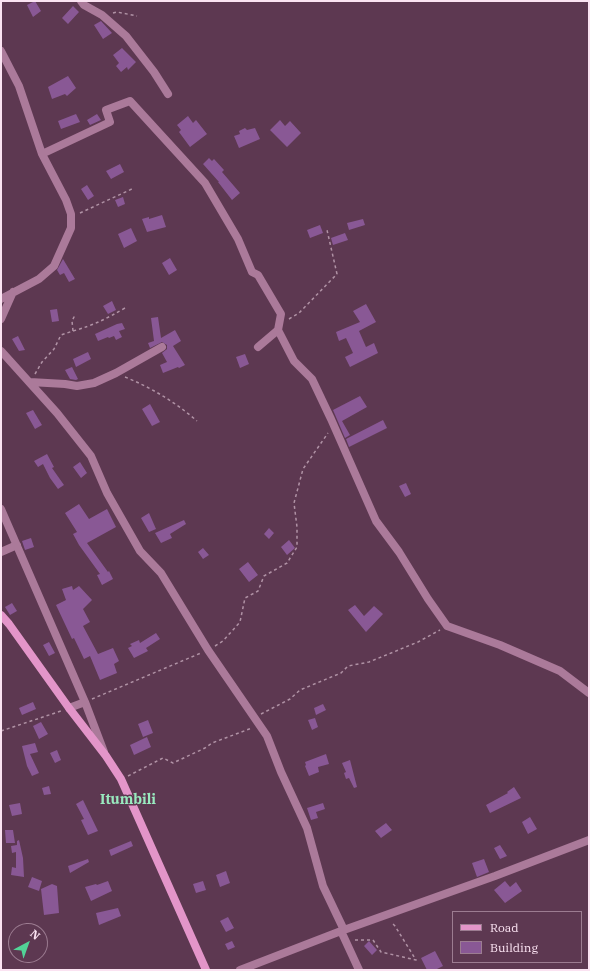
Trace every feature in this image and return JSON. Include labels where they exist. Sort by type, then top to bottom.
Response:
[{"type":"main road","points":[[1,615],[9,624],[68,708],[106,756],[121,779],[206,970]]},
{"type":"street","points":[[80,1],[84,5],[104,16],[126,36],[154,72],[168,94]]},
{"type":"street","points":[[1,51],[19,86],[42,154],[66,200],[71,214],[71,228],[54,266],[39,279],[1,299]]},
{"type":"street","points":[[42,154],[110,122],[106,110],[130,101],[205,183],[238,239],[252,272],[258,275],[281,314],[278,328],[258,347]]},
{"type":"street","points":[[1,320],[13,292]]},
{"type":"street","points":[[278,328],[294,361],[312,380],[334,424],[346,455],[368,500],[376,521],[399,552],[447,626],[500,645],[560,671],[589,693]]},
{"type":"street","points":[[30,382],[76,386],[94,383],[116,374],[162,347]]},
{"type":"street","points":[[1,351],[57,413],[91,456],[107,492],[140,551],[161,573],[208,650],[267,736],[280,772],[307,828],[323,886],[359,970]]},
{"type":"street","points":[[1,510],[85,702],[106,756]]},
{"type":"street","points":[[1,552],[17,545]]},
{"type":"street","points":[[68,708],[85,702]]},
{"type":"street","points":[[240,970],[342,930],[494,876],[589,840]]},
{"type":"path","points":[[104,16],[117,12],[137,16]]},
{"type":"path","points":[[71,218],[134,188]]},
{"type":"path","points":[[278,328],[299,313],[337,274],[327,230]]},
{"type":"path","points":[[30,382],[42,362],[54,349],[61,335],[92,326],[125,308]]},
{"type":"path","points":[[73,331],[72,321],[75,315]]},
{"type":"path","points":[[116,374],[144,385],[179,405],[197,421]]},
{"type":"path","points":[[297,544],[297,527],[294,503],[303,469],[334,424]]},
{"type":"path","points":[[254,718],[290,700],[300,690],[341,673],[348,666],[369,662],[418,642],[447,626]]},
{"type":"path","points":[[1,732],[68,708]]},
{"type":"path","points":[[121,779],[163,758],[173,763],[205,748],[212,743],[259,725]]},
{"type":"path","points":[[345,940],[373,940],[381,952],[416,960],[395,926],[383,916]]},
{"type":"building","points":[[35,1],[41,11],[33,17],[27,5]]},
{"type":"building","points":[[73,6],[79,12],[68,24],[62,18]]},
{"type":"building","points":[[101,21],[112,33],[103,39],[94,25]]},
{"type":"building","points":[[122,48],[136,62],[128,70],[127,67],[121,72],[116,66],[119,63],[113,55]]},
{"type":"building","points":[[68,76],[76,88],[67,96],[65,94],[52,99],[48,87]]},
{"type":"building","points":[[76,114],[80,122],[61,129],[58,121]]},
{"type":"building","points":[[97,114],[101,120],[90,125],[87,120]]},
{"type":"building","points":[[188,116],[193,123],[196,120],[207,134],[190,147],[179,132],[181,130],[177,125]]},
{"type":"building","points":[[280,120],[285,126],[290,121],[301,133],[287,147],[270,130]]},
{"type":"building","points":[[245,128],[247,130],[255,128],[260,139],[239,148],[234,136],[240,134],[239,131]]},
{"type":"building","points":[[209,158],[212,161],[214,159],[224,170],[222,172],[240,193],[232,200],[203,164]]},
{"type":"building","points":[[120,164],[124,172],[111,179],[106,171]]},
{"type":"building","points":[[87,185],[94,196],[88,200],[81,189]]},
{"type":"building","points":[[123,197],[125,204],[118,207],[115,200]]},
{"type":"building","points":[[162,215],[166,227],[147,232],[142,219],[149,217],[149,219]]},
{"type":"building","points":[[363,219],[365,225],[349,230],[347,223]]},
{"type":"building","points":[[320,225],[323,233],[310,238],[307,230]]},
{"type":"building","points":[[131,228],[137,241],[124,248],[118,234]]},
{"type":"building","points":[[345,233],[348,240],[333,245],[331,238]]},
{"type":"building","points":[[170,258],[177,270],[169,275],[162,263]]},
{"type":"building","points":[[63,259],[75,279],[69,282],[64,273],[60,275],[57,270]]},
{"type":"building","points":[[112,301],[116,310],[108,314],[103,306]]},
{"type":"building","points":[[366,304],[376,322],[359,331],[366,347],[374,343],[378,353],[350,367],[345,357],[353,353],[346,338],[339,341],[336,332],[360,322],[353,311]]},
{"type":"building","points":[[57,309],[59,321],[52,322],[50,310]]},
{"type":"building","points":[[158,317],[161,338],[175,330],[181,341],[173,346],[185,365],[163,373],[160,365],[167,362],[162,353],[167,349],[167,345],[162,342],[150,348],[148,343],[154,341],[151,318]]},
{"type":"building","points":[[122,323],[125,329],[119,331],[122,337],[116,340],[114,336],[108,337],[98,341],[95,334]]},
{"type":"building","points":[[18,336],[25,350],[19,351],[12,339]]},
{"type":"building","points":[[88,352],[91,359],[76,367],[73,359]]},
{"type":"building","points":[[245,354],[249,364],[240,368],[236,357]]},
{"type":"building","points":[[72,367],[78,379],[76,380],[70,379],[65,370]]},
{"type":"building","points":[[360,396],[367,407],[342,421],[350,435],[345,438],[333,410]]},
{"type":"building","points":[[150,404],[160,422],[152,426],[142,409]]},
{"type":"building","points":[[33,410],[42,425],[35,429],[26,413]]},
{"type":"building","points":[[383,420],[387,428],[349,447],[346,439]]},
{"type":"building","points":[[47,454],[54,467],[52,468],[64,485],[58,489],[50,478],[43,464],[38,467],[34,461]]},
{"type":"building","points":[[80,462],[87,473],[81,478],[73,467]]},
{"type":"building","points":[[406,483],[411,494],[405,497],[399,486]]},
{"type":"building","points":[[79,504],[89,519],[107,509],[116,527],[87,543],[108,572],[109,571],[113,579],[102,585],[97,575],[100,574],[79,545],[73,534],[77,532],[65,513]]},
{"type":"building","points":[[149,513],[156,529],[149,532],[141,518]]},
{"type":"building","points":[[184,520],[186,524],[170,534],[172,538],[161,543],[155,533]]},
{"type":"building","points":[[269,528],[274,533],[269,539],[264,534]]},
{"type":"building","points":[[31,538],[34,547],[25,550],[22,541]]},
{"type":"building","points":[[289,540],[295,548],[287,555],[281,547]]},
{"type":"building","points":[[203,548],[209,555],[203,559],[198,552]]},
{"type":"building","points":[[248,562],[258,575],[249,582],[239,569]]},
{"type":"building","points":[[72,586],[73,590],[79,586],[92,600],[83,609],[90,622],[83,626],[98,654],[113,648],[119,661],[114,664],[117,673],[100,680],[90,656],[84,659],[74,638],[72,639],[56,605],[66,600],[62,589]]},
{"type":"building","points":[[12,603],[17,611],[10,615],[5,607]]},
{"type":"building","points":[[355,605],[364,616],[374,606],[383,614],[366,632],[348,610]]},
{"type":"building","points":[[156,633],[160,639],[146,648],[148,651],[134,658],[128,648],[132,646],[130,644],[139,640],[140,643]]},
{"type":"building","points":[[49,642],[55,653],[49,656],[43,645]]},
{"type":"building","points":[[33,702],[36,709],[22,715],[19,708]]},
{"type":"building","points":[[323,704],[326,710],[316,715],[314,708]]},
{"type":"building","points":[[315,718],[318,727],[312,730],[308,720]]},
{"type":"building","points":[[148,720],[153,733],[143,737],[138,724]]},
{"type":"building","points":[[41,722],[48,734],[39,739],[33,726]]},
{"type":"building","points":[[147,737],[151,747],[134,755],[130,745]]},
{"type":"building","points":[[35,743],[38,752],[30,754],[39,773],[32,776],[27,766],[22,746]]},
{"type":"building","points":[[57,750],[61,760],[55,763],[50,753]]},
{"type":"building","points":[[326,754],[329,764],[318,767],[319,772],[309,776],[305,762]]},
{"type":"building","points":[[350,760],[357,787],[354,788],[349,778],[346,779],[344,773],[346,772],[342,763]]},
{"type":"building","points":[[49,786],[51,794],[44,795],[42,788]]},
{"type":"building","points":[[514,787],[521,798],[490,813],[486,805],[508,793],[507,792]]},
{"type":"building","points":[[83,800],[98,831],[88,835],[81,820],[84,819],[76,804]]},
{"type":"building","points":[[20,803],[22,814],[12,816],[9,805]]},
{"type":"building","points":[[323,803],[325,809],[316,812],[318,818],[311,820],[307,808]]},
{"type":"building","points":[[530,817],[537,829],[528,834],[522,822]]},
{"type":"building","points":[[386,823],[392,830],[381,838],[375,831]]},
{"type":"building","points":[[5,830],[13,830],[15,843],[6,843]]},
{"type":"building","points":[[19,840],[23,858],[24,877],[11,875],[12,867],[16,868],[16,852],[12,853],[11,846],[17,845],[17,841]]},
{"type":"building","points":[[131,841],[133,846],[111,856],[109,850]]},
{"type":"building","points":[[500,845],[507,856],[500,859],[494,848]]},
{"type":"building","points":[[88,859],[89,862],[70,873],[68,866]]},
{"type":"building","points":[[484,859],[489,872],[477,877],[472,863]]},
{"type":"building","points":[[226,871],[230,883],[220,887],[216,875]]},
{"type":"building","points":[[32,877],[42,881],[39,891],[28,887]]},
{"type":"building","points":[[108,881],[112,891],[91,901],[85,887]]},
{"type":"building","points":[[203,881],[206,890],[196,893],[193,884]]},
{"type":"building","points":[[505,881],[510,887],[516,882],[522,891],[505,903],[494,890]]},
{"type":"building","points":[[52,884],[57,886],[59,913],[44,915],[41,889]]},
{"type":"building","points":[[118,908],[121,916],[99,925],[96,913]]},
{"type":"building","points":[[228,917],[234,928],[226,932],[220,921]]},
{"type":"building","points":[[232,941],[235,947],[228,950],[225,944]]},
{"type":"building","points":[[369,941],[377,950],[372,955],[364,946]]},
{"type":"building","points":[[435,951],[443,966],[435,970],[427,970],[421,958]]},
{"type":"district","name":"Itumbili","points":[[128,800]]}]
